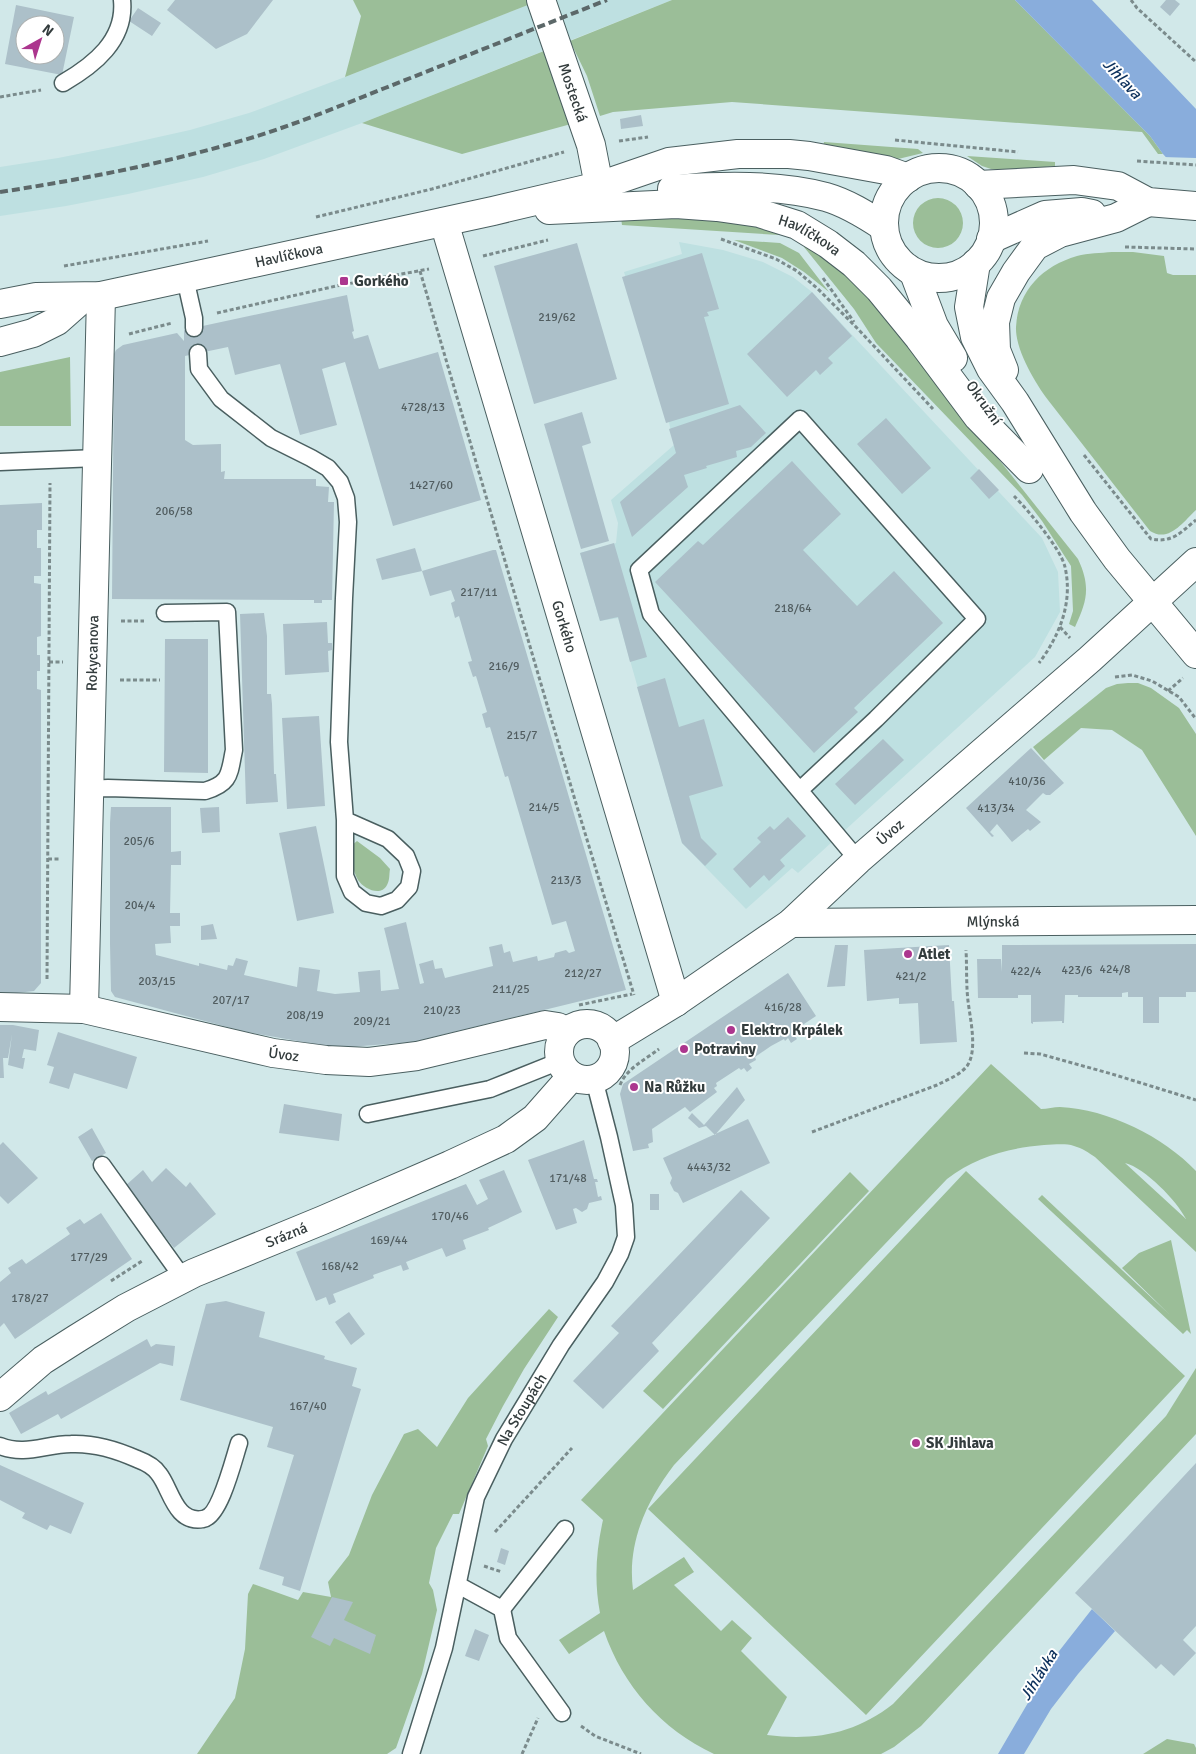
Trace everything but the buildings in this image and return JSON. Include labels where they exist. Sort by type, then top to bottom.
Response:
[{"type":"street","name":"Mostecká","points":[[541,0],[591,145],[609,183]]},
{"type":"street","name":"Havlíčkova","points":[[0,304],[36,297],[92,297],[185,278],[493,211],[609,183],[669,162],[738,154],[789,154],[886,170],[908,178]]},
{"type":"street","points":[[944,168],[962,174],[978,186],[989,201],[993,220],[991,239],[983,256],[976,263],[961,274],[933,278],[914,273],[899,262],[888,246],[884,227],[889,199],[901,184],[908,178],[925,170],[944,168]]},
{"type":"street","points":[[978,186],[1074,180],[1118,186],[1148,202],[1196,206]]},
{"type":"street","name":"Havlíčkova","points":[[609,183],[658,190],[710,187],[780,189],[827,197],[859,211],[884,227]]},
{"type":"street","points":[[1016,402],[996,350],[995,322],[1001,298],[1016,272],[1035,246],[1060,233],[1116,218],[1148,202]]},
{"type":"street","name":"Havlíčkova","points":[[493,211],[611,208],[676,204],[759,213],[798,225],[854,264],[879,289],[919,338],[978,417],[1029,469]]},
{"type":"street","points":[[991,239],[1045,215],[1082,212],[1116,218]]},
{"type":"street","name":"Gorkého","points":[[444,222],[676,1002]]},
{"type":"street","name":"Okružní","points":[[976,263],[969,307],[975,337],[991,369],[1016,402],[1082,512],[1152,602],[1196,654]]},
{"type":"street","name":"Okružní","points":[[914,273],[934,326],[958,366],[1029,469],[1082,512]]},
{"type":"street","name":"Havlíčkova","points":[[0,342],[33,332],[56,321],[92,297]]},
{"type":"street","name":"Rokycanova","points":[[84,1009],[97,458],[92,297]]},
{"type":"street","name":"Úvoz","points":[[612,1041],[676,1002],[791,923],[858,860],[1090,659],[1196,562]]},
{"type":"street","name":"Mlýnská","points":[[791,923],[1196,920]]},
{"type":"street","name":"Úvoz","points":[[0,1007],[84,1009],[273,1053],[326,1060],[369,1062],[417,1056],[545,1025],[558,1027],[569,1020]]},
{"type":"street","points":[[569,1020],[578,1026],[592,1025],[604,1030],[612,1041],[615,1050],[614,1060],[610,1068],[602,1075],[575,1072],[559,1046],[569,1020]]},
{"type":"street","name":"Srázná","points":[[0,1397],[43,1360],[126,1308],[183,1278],[414,1181],[506,1139],[535,1118],[575,1072]]},
{"type":"lane","points":[[63,83],[84,71],[110,45],[118,29],[123,12],[122,0]]},
{"type":"lane","points":[[185,278],[194,318],[194,328]]},
{"type":"lane","points":[[198,353],[199,369],[221,399],[271,438],[328,468],[340,482],[346,498],[348,522],[339,742],[345,820],[345,876],[352,892],[366,903],[381,906],[397,900],[408,886],[412,871],[406,856],[388,839],[345,820]]},
{"type":"lane","points":[[800,790],[876,719],[977,618],[800,419],[639,570],[650,614],[858,860]]},
{"type":"lane","points":[[0,462],[97,458]]},
{"type":"lane","points":[[89,789],[205,790],[218,787],[224,782],[230,772],[234,750],[227,612],[165,613]]},
{"type":"lane","points":[[368,1114],[575,1072]]},
{"type":"lane","name":"Na Stoupách","points":[[411,1754],[444,1648],[476,1497],[504,1439],[561,1345],[605,1282],[620,1254],[626,1237],[624,1205],[609,1136],[575,1072]]},
{"type":"lane","points":[[102,1165],[183,1278]]},
{"type":"lane","points":[[0,1446],[23,1452],[71,1444],[92,1445],[120,1451],[147,1463],[158,1472],[175,1506],[192,1518],[202,1520],[209,1517],[219,1503],[239,1442]]},
{"type":"lane","points":[[562,1713],[508,1638],[502,1609],[565,1529]]},
{"type":"lane","points":[[458,1586],[502,1609]]},
{"type":"path","points":[[1130,0],[1196,62]]},
{"type":"path","points":[[0,98],[33,92],[63,83]]},
{"type":"path","points":[[890,140],[1026,153]]},
{"type":"path","points":[[311,219],[432,189],[591,145]]},
{"type":"path","points":[[1141,162],[1196,164]]},
{"type":"path","points":[[55,267],[209,240]]},
{"type":"path","points":[[1121,247],[1196,249]]},
{"type":"path","points":[[420,271],[633,994],[569,1020]]},
{"type":"path","points":[[821,276],[858,329],[938,414]]},
{"type":"path","points":[[1083,454],[1151,539],[1162,541],[1175,538],[1196,520]]},
{"type":"path","points":[[46,987],[50,460]]},
{"type":"path","points":[[1011,492],[1053,543],[1065,565],[1067,601],[1060,627]]},
{"type":"path","points":[[120,621],[159,621],[165,613]]},
{"type":"path","points":[[1108,678],[1132,675],[1152,681],[1179,698],[1196,718]]},
{"type":"path","points":[[117,680],[160,680]]},
{"type":"path","points":[[812,1132],[937,1085],[955,1076],[968,1065],[971,1054],[972,1025],[968,1000],[966,946]]},
{"type":"path","points":[[1024,1053],[1040,1054],[1196,1100]]},
{"type":"path","points":[[493,1540],[495,1530],[572,1448]]},
{"type":"path","points":[[486,1567],[488,1558]]},
{"type":"path","points":[[522,1754],[549,1695]]},
{"type":"path","points":[[562,1713],[596,1736],[641,1754]]},
{"type":"shaded area","points":[[540,0],[672,0],[362,123],[264,159],[203,177],[128,194],[0,216],[0,167],[118,146],[190,130],[249,113]]},
{"type":"shaded area","points":[[679,242],[723,250],[763,262],[793,277],[812,292],[1042,538],[1058,572],[1060,612],[1035,657],[798,873],[792,868],[746,909],[682,843],[618,618],[600,621],[580,553],[616,543],[618,523],[611,500],[674,445],[668,418],[624,272],[682,254]]},
{"type":"green space","points":[[353,0],[532,0],[533,3],[345,77],[361,16]]},
{"type":"green space","points":[[672,0],[1015,0],[1150,136],[1163,154],[1158,154],[1142,132],[732,102],[613,112],[600,116],[587,76],[570,41]]},
{"type":"green space","points":[[544,51],[571,124],[462,154],[362,123]]},
{"type":"green space","points":[[824,142],[918,149],[923,153],[885,160],[823,148]]},
{"type":"green space","points":[[967,156],[1055,162],[1055,166],[1005,171],[982,166]]},
{"type":"green space","points":[[938,198],[952,202],[959,209],[963,223],[959,237],[952,244],[938,248],[924,244],[917,237],[913,223],[917,209],[924,202]]},
{"type":"green space","points":[[712,215],[781,231],[779,235],[622,225],[621,218]]},
{"type":"green space","points":[[734,240],[780,243],[799,253],[829,292],[804,272],[782,258]]},
{"type":"green space","points":[[805,245],[829,260],[862,290],[1078,559],[1085,578],[1086,594],[1075,627],[1069,624],[1073,611],[1071,566],[1042,521],[1022,495],[876,343],[854,309],[804,247]]},
{"type":"green space","points":[[1133,252],[1164,256],[1167,273],[1173,275],[1196,275],[1196,510],[1181,525],[1169,533],[1157,534],[1150,531],[1048,400],[1037,385],[1022,355],[1017,336],[1016,327],[1022,302],[1034,281],[1043,273],[1065,260],[1077,256]]},
{"type":"green space","points":[[70,357],[71,426],[0,426],[0,372]]},
{"type":"green space","points":[[1128,683],[1138,683],[1151,688],[1179,708],[1196,734],[1196,836],[1142,750],[1112,730],[1081,728],[1044,760],[1033,747],[1106,688]]},
{"type":"green space","points":[[357,841],[380,858],[390,869],[388,883],[381,891],[368,889],[356,876],[351,846]]},
{"type":"green space","points":[[991,1064],[1041,1109],[1060,1107],[1078,1109],[1116,1119],[1152,1136],[1196,1171],[1196,1252],[1095,1157],[1077,1147],[1059,1144],[1018,1148],[981,1159],[958,1171],[947,1179],[674,1465],[647,1508],[636,1540],[633,1556],[633,1590],[684,1557],[694,1572],[674,1585],[721,1631],[732,1620],[752,1638],[741,1651],[787,1697],[767,1735],[784,1737],[818,1736],[849,1729],[879,1714],[893,1704],[1166,1416],[1196,1368],[1196,1434],[921,1726],[894,1747],[881,1754],[714,1754],[677,1732],[646,1704],[622,1670],[604,1631],[569,1654],[559,1640],[600,1613],[597,1566],[603,1520],[581,1500]],"holes":[[[1125,1163],[1133,1166],[1160,1186],[1186,1219]]]},
{"type":"green space","name":"SK Jihlava","points":[[966,1171],[1185,1376],[866,1715],[648,1509]]},
{"type":"green space","points":[[850,1172],[869,1191],[663,1409],[643,1391]]},
{"type":"green space","points":[[1042,1195],[1170,1315],[1122,1268],[1139,1253],[1171,1240],[1191,1334],[1187,1330],[1183,1334],[1038,1199]]},
{"type":"green space","points":[[549,1309],[558,1317],[524,1369],[503,1406],[486,1439],[488,1446],[459,1514],[453,1514],[436,1548],[429,1583],[433,1590],[437,1610],[422,1674],[396,1748],[387,1754],[197,1754],[235,1698],[245,1649],[248,1594],[253,1584],[298,1600],[303,1592],[331,1597],[328,1582],[349,1555],[372,1495],[404,1434],[418,1429],[437,1447],[468,1398]]},
{"type":"green space","points":[[1167,1739],[1194,1744],[1196,1754],[1143,1754]]},
{"type":"water","name":"Jihlava","points":[[1015,0],[1092,0],[1196,109],[1196,190],[1163,154],[1150,136]]},
{"type":"water","points":[[1092,1609],[1115,1631],[1051,1709],[1024,1754],[998,1754],[1056,1655]]},
{"type":"pier","points":[[1162,157],[1196,158],[1196,193],[1194,192]]},
{"type":"railway","points":[[0,192],[128,169],[254,137],[320,114],[607,0]]},
{"type":"place","name":"Gorkého","points":[[344,281]]},
{"type":"place","name":"Atlet","points":[[908,954]]},
{"type":"place","name":"Elektro Krpálek","points":[[731,1030]]},
{"type":"place","name":"Potraviny","points":[[684,1049]]},
{"type":"place","name":"Na Růžku","points":[[634,1087]]},
{"type":"place","name":"SK Jihlava","points":[[916,1443]]},
{"type":"water label","name":"Jihlávka","points":[[1039,1675]]}]
